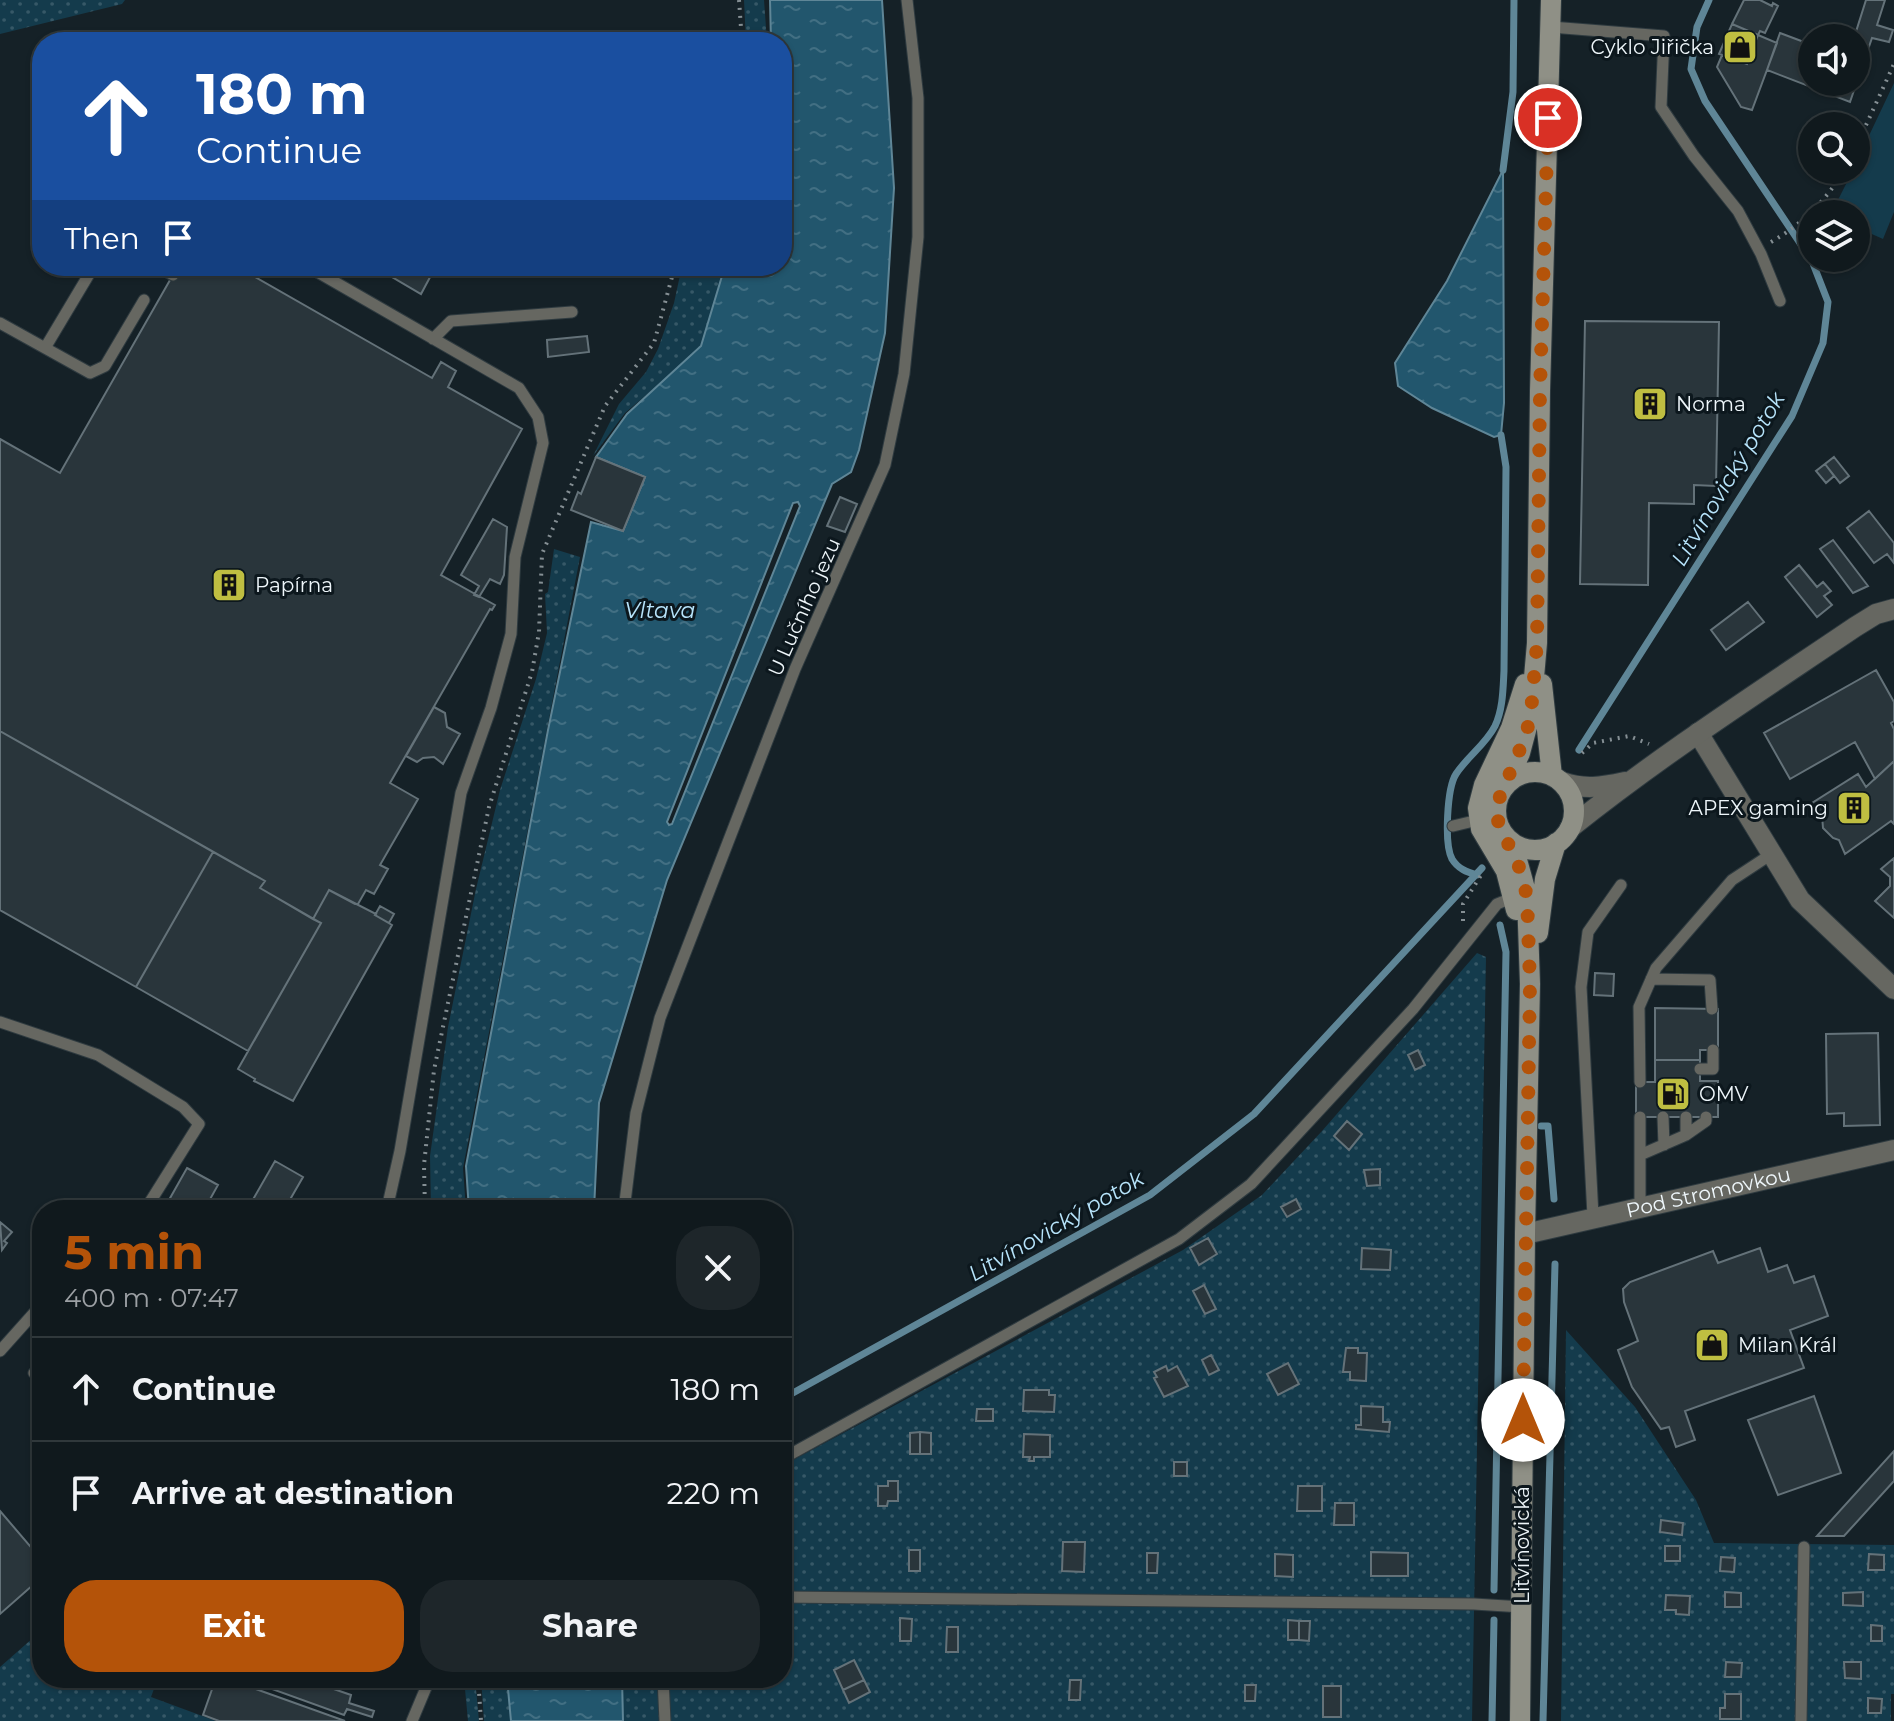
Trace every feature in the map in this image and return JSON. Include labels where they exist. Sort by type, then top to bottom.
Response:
[{"type":"main road","points":[[1537,643],[1557,779],[1572,798],[1574,808],[1570,828],[1556,843],[1535,850],[1524,848],[1505,836],[1499,827],[1496,806],[1520,753],[1531,712],[1537,643],[1540,391],[1551,0]]},
{"type":"main road","points":[[1530,984],[1514,897],[1506,871],[1478,820],[1480,796],[1511,728],[1537,643]]},
{"type":"main road","points":[[1505,786],[1522,774],[1532,772],[1557,779]]},
{"type":"main road","name":"Litvínovická","points":[[1505,836],[1517,860],[1525,888],[1530,984],[1520,1721]]},
{"type":"main road","name":"Litvínovická","points":[[1530,984],[1545,879],[1556,843]]},
{"type":"street","points":[[1570,828],[1669,752],[1855,627],[1876,614],[1894,609]]},
{"type":"street","points":[[1698,733],[1800,900],[1894,989]]},
{"type":"street","points":[[1557,779],[1589,788],[1629,781]]},
{"type":"street","name":"Pod Stromovkou","points":[[1525,1234],[1593,1216],[1894,1150]]},
{"type":"lane","name":"U Lučního jezu","points":[[625,1200],[636,1113],[660,1018],[795,669],[885,465],[904,374],[918,237],[918,98],[907,0]]},
{"type":"lane","points":[[1551,27],[1664,36],[1661,107],[1694,156],[1738,211],[1761,254],[1780,301]]},
{"type":"lane","points":[[45,348],[88,276]]},
{"type":"lane","points":[[324,276],[519,388],[538,417],[543,443],[515,557],[511,634],[491,708],[461,793],[389,1200]]},
{"type":"lane","points":[[0,323],[90,373],[105,366],[144,300]]},
{"type":"lane","points":[[433,339],[451,321],[572,312]]},
{"type":"lane","points":[[1453,826],[1478,820]]},
{"type":"lane","points":[[1640,1082],[1639,1007],[1656,968],[1732,880],[1773,853]]},
{"type":"lane","points":[[1593,1216],[1581,987],[1588,932],[1621,885]]},
{"type":"lane","points":[[792,1453],[1179,1239],[1251,1184],[1413,1009],[1497,904],[1514,897]]},
{"type":"lane","points":[[1651,979],[1710,980],[1712,1009]]},
{"type":"lane","points":[[0,1022],[98,1055],[183,1107],[199,1124],[151,1200]]},
{"type":"lane","points":[[1703,1073],[1713,1069],[1713,1050]]},
{"type":"lane","points":[[1640,1069],[1655,1069]]},
{"type":"lane","points":[[1640,1117],[1640,1207]]},
{"type":"lane","points":[[1663,1117],[1664,1145]]},
{"type":"lane","points":[[1686,1117],[1686,1135]]},
{"type":"lane","points":[[1640,1155],[1686,1135],[1706,1121],[1706,1117]]},
{"type":"lane","points":[[0,1351],[32,1315]]},
{"type":"lane","points":[[1801,1721],[1804,1547]]},
{"type":"lane","points":[[792,1597],[1522,1607]]},
{"type":"lane","points":[[412,1721],[426,1688]]},
{"type":"lane","points":[[663,1688],[665,1721]]},
{"type":"path","points":[[739,0],[741,32]]},
{"type":"path","points":[[1870,116],[1894,64]]},
{"type":"path","points":[[1782,235],[1824,201],[1836,184]]},
{"type":"path","points":[[425,1200],[424,1165],[434,1070],[486,820],[532,672],[539,632],[542,554],[605,406],[654,343],[672,276]]},
{"type":"path","points":[[1582,753],[1593,743],[1629,736],[1669,752]]},
{"type":"path","points":[[1468,941],[1463,923],[1463,904],[1485,870]]},
{"type":"path","points":[[479,1688],[481,1721]]},
{"type":"shaded area","points":[[0,0],[125,0],[122,4],[0,34]]},
{"type":"shaded area","points":[[744,0],[764,0],[766,32],[746,32]]},
{"type":"shaded area","points":[[1894,83],[1894,212],[1883,239],[1870,233],[1870,200],[1838,200],[1846,184],[1870,184],[1870,134]]},
{"type":"shaded area","points":[[680,276],[726,276],[704,346],[625,413],[593,456],[619,404],[646,372],[658,349]]},
{"type":"shaded area","points":[[554,549],[580,557],[463,1168],[465,1200],[431,1200],[430,1156],[448,1027],[500,790],[536,679],[547,633],[545,594],[548,592]]},
{"type":"shaded area","points":[[1477,953],[1486,957],[1472,1721],[665,1721],[663,1688],[792,1688],[792,1461],[1183,1250],[1262,1195]]},
{"type":"shaded area","points":[[1566,1330],[1635,1407],[1696,1500],[1714,1543],[1894,1545],[1894,1694],[1891,1694],[1891,1721],[1561,1721]]},
{"type":"shaded area","points":[[32,1639],[32,1688],[154,1688],[151,1697],[216,1721],[0,1721],[0,1667]]},
{"type":"shaded area","points":[[460,1688],[476,1688],[479,1721],[468,1721],[465,1689]]},
{"type":"shaded area","points":[[482,1688],[508,1688],[511,1721],[484,1721]]},
{"type":"shaded area","points":[[622,1688],[658,1688],[660,1721],[623,1721]]},
{"type":"water","name":"Vltava","points":[[770,0],[882,0],[894,188],[885,333],[859,450],[851,472],[832,484],[667,880],[599,1103],[594,1200],[468,1200],[466,1166],[548,730],[591,522],[623,531],[645,477],[596,457],[627,414],[701,346],[722,276],[792,276],[792,32],[771,32]],"holes":[[[798,502],[800,506],[672,824],[667,822],[793,503]]]},
{"type":"water","points":[[1503,170],[1504,403],[1501,435],[1494,437],[1432,408],[1398,386],[1395,363],[1447,281]]},
{"type":"water","points":[[508,1688],[622,1688],[623,1721],[511,1721]]},
{"type":"building","points":[[1744,0],[1760,0],[1778,6],[1765,33],[1760,31],[1758,35],[1732,24]]},
{"type":"building","points":[[1866,0],[1885,0],[1877,25],[1893,30],[1889,42],[1872,38],[1870,44],[1870,24],[1858,24]]},
{"type":"building","points":[[1732,24],[1758,35],[1747,64],[1719,54]]},
{"type":"building","points":[[1780,33],[1798,40],[1798,82],[1767,70]]},
{"type":"building","points":[[1758,35],[1777,43],[1752,110],[1741,107],[1717,67],[1722,55],[1747,64]]},
{"type":"building","points":[[1834,96],[1852,96],[1850,102]]},
{"type":"building","name":"Papírna","points":[[172,276],[254,276],[432,378],[441,362],[456,371],[448,387],[522,429],[441,575],[495,605],[390,783],[418,799],[380,865],[388,869],[374,894],[366,890],[355,904],[329,890],[313,919],[260,888],[265,881],[0,731],[0,439],[60,473]]},
{"type":"building","points":[[390,276],[431,276],[421,294]]},
{"type":"building","name":"Norma","points":[[1585,321],[1719,322],[1716,486],[1694,485],[1694,504],[1649,503],[1648,585],[1580,584]]},
{"type":"building","points":[[587,336],[589,352],[548,357],[547,340]]},
{"type":"building","points":[[596,457],[645,477],[623,531],[571,510]]},
{"type":"building","points":[[1834,457],[1849,476],[1840,483],[1825,464]]},
{"type":"building","points":[[1825,464],[1834,476],[1826,483],[1816,471]]},
{"type":"building","points":[[840,497],[857,504],[845,532],[827,526]]},
{"type":"building","points":[[1869,511],[1894,543],[1894,563],[1887,554],[1874,563],[1847,528]]},
{"type":"building","points":[[493,519],[507,527],[504,575],[500,584],[490,579],[479,597],[474,595],[479,586],[461,575]]},
{"type":"building","points":[[1833,540],[1868,586],[1853,593],[1820,549]]},
{"type":"building","points":[[1799,565],[1817,587],[1823,582],[1831,591],[1824,596],[1832,605],[1817,617],[1785,577]]},
{"type":"building","points":[[1748,602],[1764,622],[1726,650],[1711,630]]},
{"type":"building","points":[[1876,670],[1894,702],[1894,721],[1891,723],[1894,729],[1894,761],[1875,779],[1855,742],[1790,779],[1764,733]]},
{"type":"building","points":[[434,707],[445,713],[447,727],[460,734],[443,764],[434,757],[417,762],[406,756]]},
{"type":"building","points":[[0,731],[213,852],[136,987],[0,910]]},
{"type":"building","name":"APEX gaming","points":[[1894,761],[1894,824],[1891,821],[1845,854],[1839,840],[1823,828],[1822,815],[1812,803],[1858,774],[1866,787]]},
{"type":"building","points":[[213,852],[265,881],[260,888],[321,923],[248,1051],[136,987]]},
{"type":"building","points":[[1894,858],[1894,918],[1875,901],[1890,886],[1890,877],[1881,869]]},
{"type":"building","points":[[329,890],[392,925],[293,1101],[238,1069],[321,923],[313,919]]},
{"type":"building","points":[[380,906],[394,914],[389,923],[375,915]]},
{"type":"building","points":[[1595,973],[1614,974],[1613,996],[1594,995]]},
{"type":"building","points":[[1655,1008],[1718,1009],[1718,1050],[1700,1050],[1700,1060],[1655,1060]]},
{"type":"building","points":[[1878,1033],[1880,1125],[1844,1126],[1844,1113],[1827,1114],[1826,1034]]},
{"type":"building","points":[[1418,1050],[1425,1065],[1415,1070],[1408,1055]]},
{"type":"building","points":[[1655,1060],[1700,1060],[1700,1081],[1718,1081],[1718,1117],[1636,1117],[1636,1082],[1655,1082]]},
{"type":"building","points":[[1347,1121],[1362,1134],[1349,1150],[1334,1136]]},
{"type":"building","points":[[275,1161],[303,1177],[290,1200],[253,1200]]},
{"type":"building","points":[[187,1168],[218,1185],[210,1200],[169,1200]]},
{"type":"building","points":[[1380,1169],[1380,1185],[1367,1186],[1364,1170]]},
{"type":"building","points":[[1296,1199],[1301,1209],[1287,1217],[1281,1207]]},
{"type":"building","points":[[0,1222],[12,1232],[4,1241],[7,1243],[2,1250]]},
{"type":"building","points":[[1208,1238],[1217,1254],[1199,1265],[1190,1248]]},
{"type":"building","points":[[1362,1248],[1391,1250],[1390,1270],[1361,1269]]},
{"type":"building","name":"Milan Král","points":[[1760,1248],[1768,1272],[1787,1265],[1794,1283],[1814,1276],[1828,1316],[1790,1330],[1804,1368],[1685,1411],[1695,1440],[1676,1447],[1669,1427],[1661,1429],[1632,1387],[1619,1353],[1618,1350],[1638,1341],[1624,1302],[1623,1289],[1630,1282],[1713,1251],[1718,1263]]},
{"type":"building","points":[[1204,1285],[1216,1309],[1205,1314],[1193,1291]]},
{"type":"building","points":[[1346,1348],[1358,1348],[1358,1353],[1367,1353],[1366,1381],[1350,1380],[1350,1372],[1343,1372]]},
{"type":"building","points":[[1211,1355],[1219,1370],[1209,1375],[1202,1360]]},
{"type":"building","points":[[1288,1363],[1299,1384],[1278,1395],[1267,1374]]},
{"type":"building","points":[[1166,1366],[1168,1371],[1177,1366],[1188,1386],[1164,1397],[1154,1372]]},
{"type":"building","points":[[1024,1390],[1049,1390],[1049,1395],[1055,1395],[1054,1412],[1023,1411]]},
{"type":"building","points":[[1814,1396],[1841,1473],[1778,1495],[1748,1420]]},
{"type":"building","points":[[1361,1406],[1383,1407],[1383,1422],[1390,1422],[1389,1432],[1356,1429],[1356,1425],[1361,1425]]},
{"type":"building","points":[[977,1409],[993,1409],[993,1421],[976,1421]]},
{"type":"building","points":[[920,1432],[931,1433],[931,1454],[920,1454]]},
{"type":"building","points":[[920,1432],[920,1454],[910,1454],[910,1433]]},
{"type":"building","points":[[1024,1434],[1050,1435],[1050,1457],[1034,1457],[1034,1461],[1029,1461],[1030,1457],[1023,1457]]},
{"type":"building","points":[[1894,1451],[1894,1481],[1844,1536],[1817,1536]]},
{"type":"building","points":[[1174,1462],[1187,1462],[1187,1476],[1174,1476]]},
{"type":"building","points":[[888,1481],[898,1481],[898,1501],[888,1501],[887,1506],[878,1506],[878,1486],[888,1486]]},
{"type":"building","points":[[1298,1486],[1322,1486],[1322,1511],[1297,1511]]},
{"type":"building","points":[[1335,1503],[1354,1503],[1354,1525],[1334,1525]]},
{"type":"building","points":[[0,1511],[32,1548],[32,1586],[0,1614]]},
{"type":"building","points":[[1661,1520],[1683,1523],[1682,1535],[1660,1532]]},
{"type":"building","points":[[1063,1542],[1085,1542],[1084,1572],[1062,1571]]},
{"type":"building","points":[[1665,1546],[1680,1546],[1680,1561],[1665,1561]]},
{"type":"building","points":[[909,1550],[920,1550],[920,1571],[909,1571]]},
{"type":"building","points":[[1371,1552],[1408,1553],[1408,1576],[1371,1576]]},
{"type":"building","points":[[1147,1553],[1158,1553],[1157,1573],[1147,1573]]},
{"type":"building","points":[[1275,1554],[1293,1555],[1293,1577],[1275,1576]]},
{"type":"building","points":[[1869,1554],[1884,1555],[1884,1570],[1868,1570]]},
{"type":"building","points":[[1721,1557],[1735,1558],[1734,1572],[1720,1571]]},
{"type":"building","points":[[1725,1592],[1741,1593],[1741,1607],[1725,1607]]},
{"type":"building","points":[[1863,1592],[1863,1606],[1843,1605],[1843,1593]]},
{"type":"building","points":[[1666,1595],[1690,1596],[1689,1615],[1665,1610]]},
{"type":"building","points":[[900,1618],[912,1619],[911,1641],[900,1641]]},
{"type":"building","points":[[1288,1620],[1299,1621],[1299,1640],[1288,1640]]},
{"type":"building","points":[[1299,1621],[1310,1621],[1309,1641],[1299,1640]]},
{"type":"building","points":[[1871,1625],[1882,1626],[1882,1641],[1871,1641]]},
{"type":"building","points":[[947,1627],[958,1627],[958,1652],[946,1652]]},
{"type":"building","points":[[854,1660],[864,1680],[843,1690],[834,1670]]},
{"type":"building","points":[[1726,1662],[1742,1663],[1741,1677],[1725,1677]]},
{"type":"building","points":[[1844,1662],[1861,1662],[1861,1679],[1845,1678]]},
{"type":"building","points":[[864,1680],[870,1692],[849,1703],[843,1690]]},
{"type":"building","points":[[1070,1680],[1081,1680],[1080,1700],[1069,1700]]},
{"type":"building","points":[[1245,1685],[1256,1685],[1255,1701],[1245,1701]]},
{"type":"building","points":[[1323,1686],[1341,1686],[1341,1717],[1323,1717]]},
{"type":"building","points":[[212,1688],[253,1688],[345,1721],[219,1721],[203,1715]]},
{"type":"building","points":[[269,1688],[331,1688],[351,1695],[349,1703],[374,1711],[372,1717],[347,1709],[344,1715]]},
{"type":"building","points":[[1725,1694],[1741,1694],[1741,1719],[1720,1719],[1720,1708],[1725,1708]]},
{"type":"building","points":[[1868,1698],[1882,1699],[1881,1713],[1868,1713]]},
{"type":"waterway","points":[[1503,170],[1513,92],[1514,0]]},
{"type":"waterway","name":"Litvínovický potok","points":[[1579,750],[1792,416],[1823,343],[1828,302],[1812,261],[1705,101],[1691,69],[1697,27],[1709,0]]},
{"type":"waterway","points":[[1477,875],[1460,868],[1452,859],[1448,816],[1450,791],[1456,774],[1491,733],[1502,699],[1506,467],[1501,435]]},
{"type":"waterway","name":"Litvínovický potok","points":[[792,1393],[1150,1195],[1254,1114],[1482,868]]},
{"type":"waterway","points":[[1494,1590],[1506,952],[1500,925]]},
{"type":"waterway","points":[[1541,1126],[1548,1126],[1554,1199]]},
{"type":"waterway","points":[[1543,1721],[1555,1264]]},
{"type":"waterway","points":[[1492,1721],[1494,1620]]},
{"type":"place","name":"Cyklo Jiřička","points":[[1740,47]]},
{"type":"place","name":"Norma","points":[[1650,404]]},
{"type":"place","name":"Papírna","points":[[229,585]]},
{"type":"place","name":"APEX gaming","points":[[1854,808]]},
{"type":"place","name":"OMV","points":[[1673,1094]]},
{"type":"place","name":"Milan Král","points":[[1712,1345]]},
{"type":"route","points":[[1523,1420],[1530,984],[1527,896],[1517,860],[1499,827],[1496,806],[1526,735],[1537,643],[1548,118]]}]
